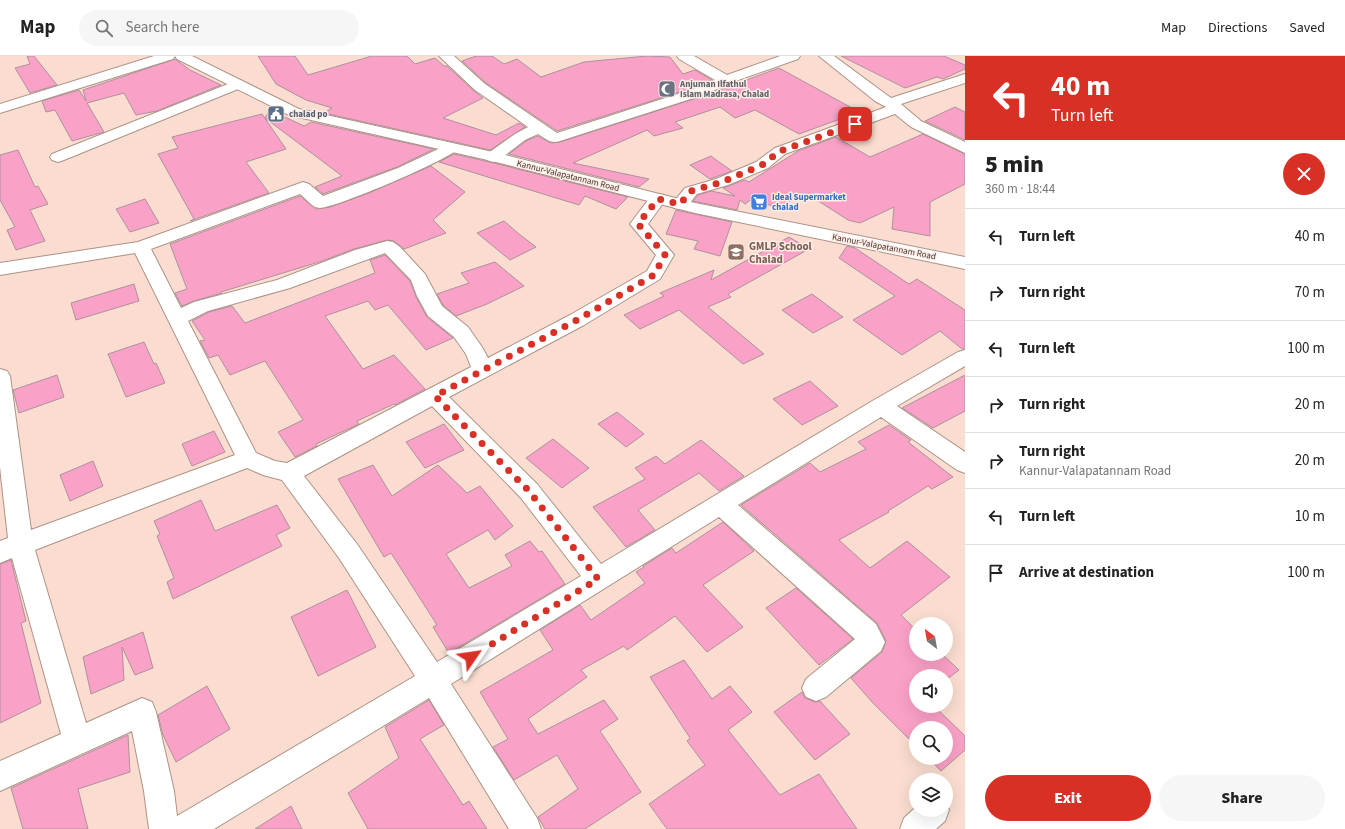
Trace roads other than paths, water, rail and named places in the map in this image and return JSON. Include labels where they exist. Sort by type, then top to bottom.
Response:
[{"type":"street","points":[[0,109],[168,56]]},
{"type":"street","name":"Kannur-Valapatannam Road","points":[[182,56],[294,112],[493,157],[680,204],[965,263]]},
{"type":"street","points":[[446,56],[480,87],[555,138],[654,107],[792,56]]},
{"type":"street","points":[[684,56],[726,80]]},
{"type":"street","points":[[826,56],[916,124],[965,148]]},
{"type":"street","points":[[680,204],[691,191],[722,182],[762,165],[780,151],[965,78]]},
{"type":"street","points":[[58,157],[238,84]]},
{"type":"street","points":[[493,157],[520,137],[539,128]]},
{"type":"street","points":[[0,269],[141,247],[303,187],[320,203],[389,178],[424,163],[451,148]]},
{"type":"street","points":[[141,247],[248,459],[271,470],[289,473],[577,320],[654,275],[665,255],[638,224],[658,199]]},
{"type":"street","points":[[177,318],[201,306],[283,284],[386,246],[394,251],[419,278],[426,296],[435,311],[462,332],[475,352],[483,370]]},
{"type":"street","points":[[185,829],[433,680],[881,406],[965,357]]},
{"type":"street","points":[[0,376],[10,549],[77,741]]},
{"type":"street","points":[[435,396],[529,491],[598,579]]},
{"type":"street","points":[[881,406],[965,464]]},
{"type":"street","points":[[10,549],[248,459]]},
{"type":"street","points":[[289,473],[348,551],[433,680],[526,829]]},
{"type":"street","points":[[721,504],[867,633],[872,642],[816,688]]},
{"type":"street","points":[[0,776],[142,712],[159,791],[164,829]]},
{"type":"street","points":[[915,829],[927,817]]},
{"type":"place","name":"Anjuman Ilfathul Islam Madrasa, Chalad","points":[[667,89]]},
{"type":"place","name":"chalad po","points":[[276,114]]},
{"type":"place","name":"Ideal Supermarket chalad","points":[[759,202]]},
{"type":"place","name":"GMLP School Chalad","points":[[736,252]]}]
